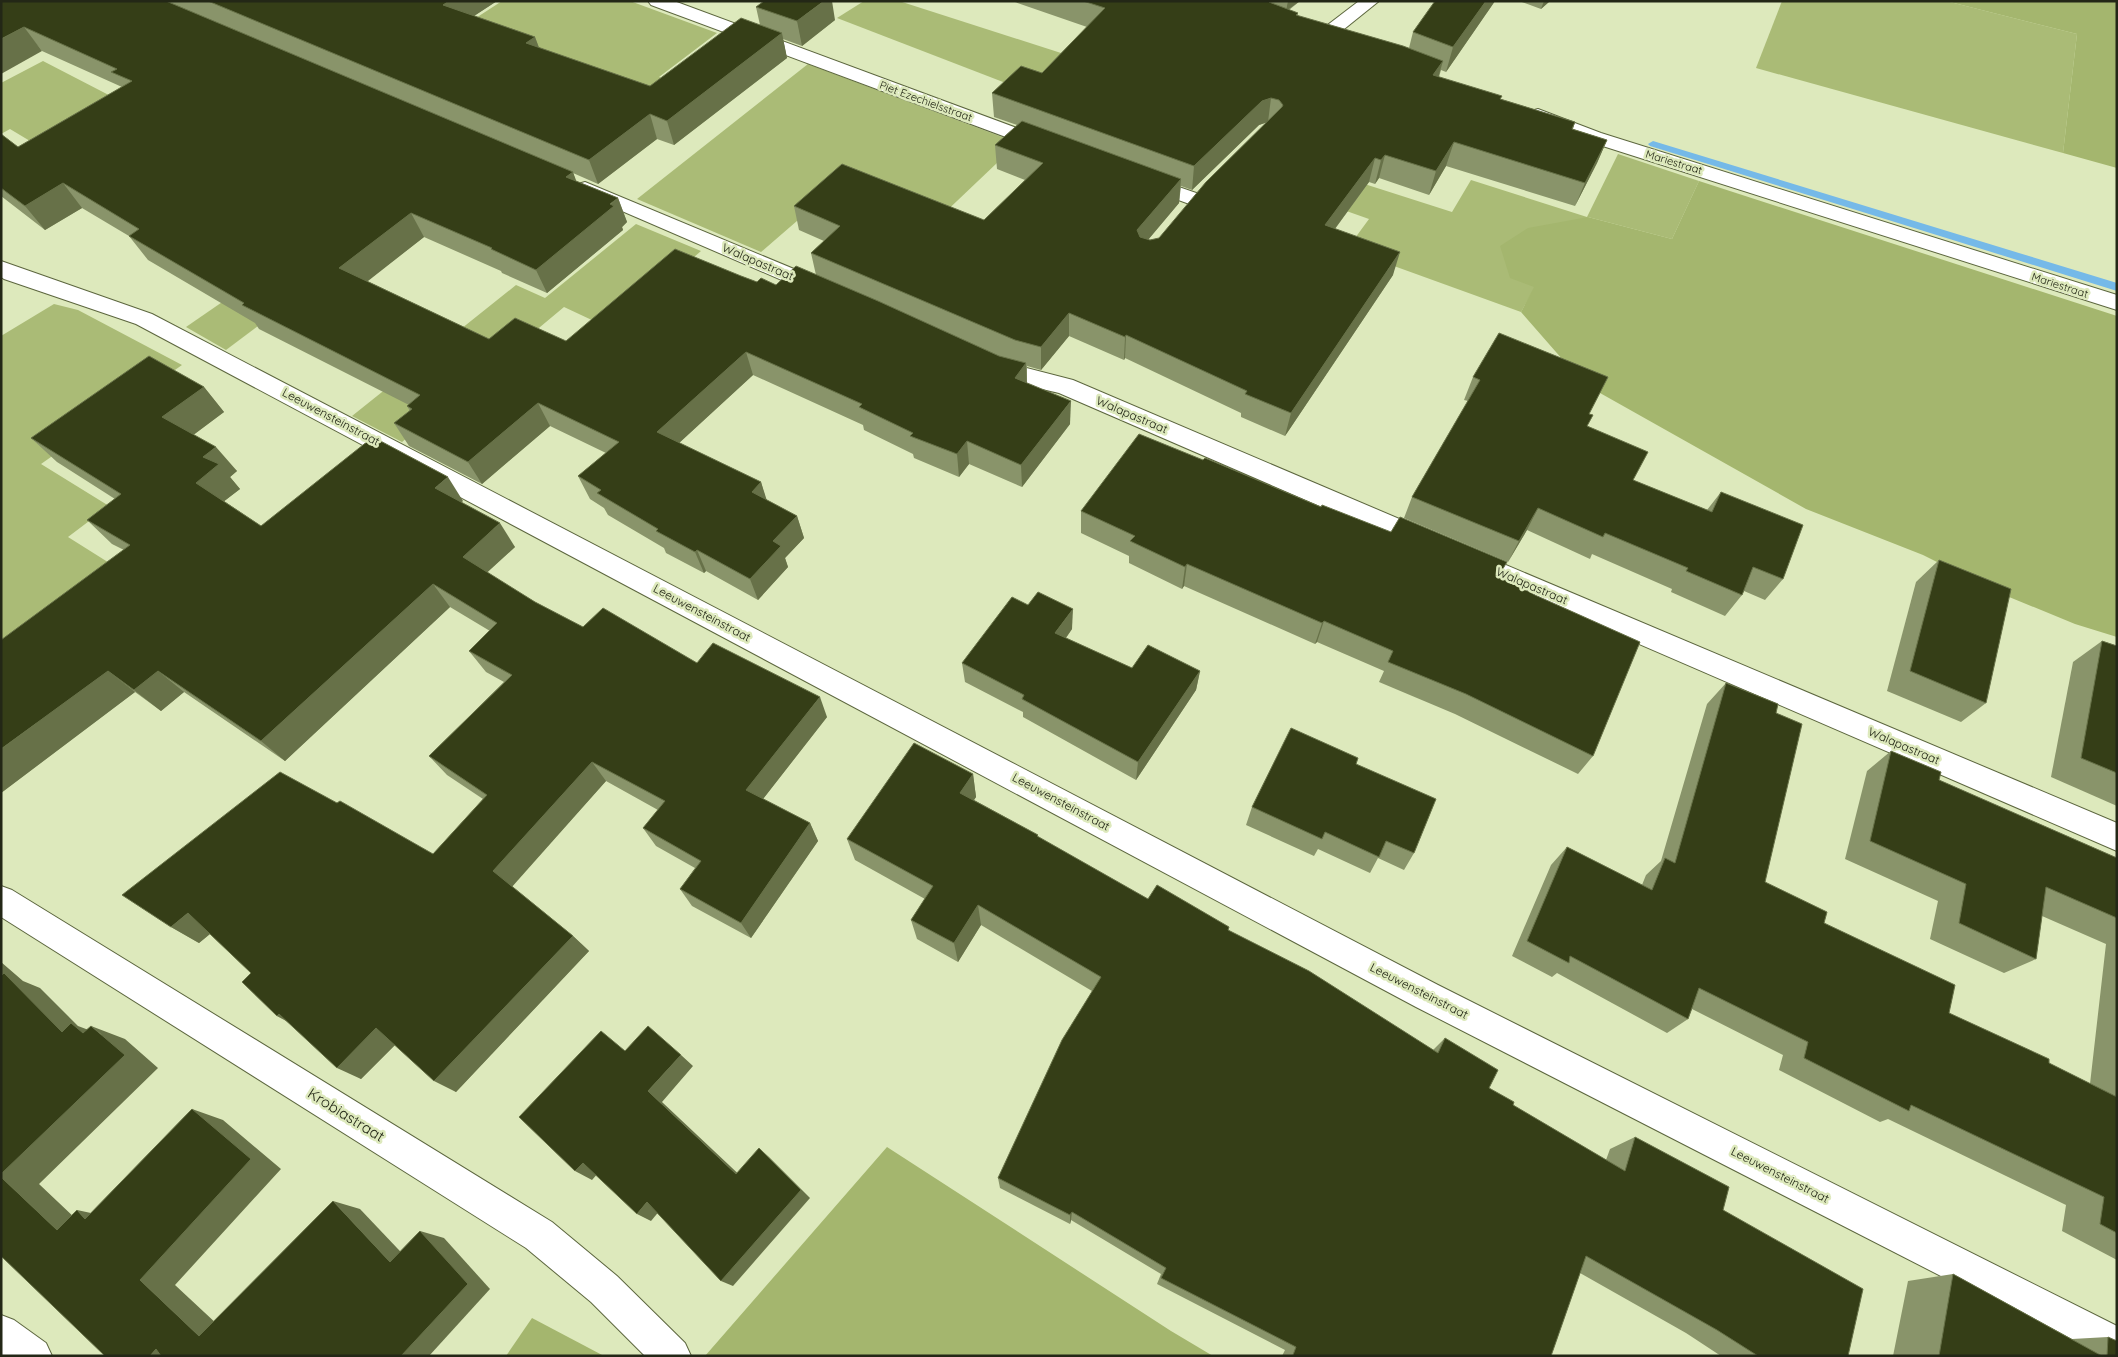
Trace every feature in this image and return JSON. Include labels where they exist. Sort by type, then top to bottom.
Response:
[{"type":"street","name":"Piet Ezechielsstraat","points":[[657,1],[1065,152]]},
{"type":"street","points":[[1328,34],[1370,1]]},
{"type":"street","name":"Mariestraat","points":[[1520,108],[1594,137],[2117,303]]},
{"type":"street","points":[[1130,176],[1196,201]]},
{"type":"street","name":"Walapastraat","points":[[563,179],[845,299]]},
{"type":"street","name":"Leeuwensteinstraat","points":[[1,268],[12,274],[144,319],[1428,996],[2117,1346]]},
{"type":"street","name":"Walapastraat","points":[[972,355],[1009,372],[1065,386],[2117,837]]},
{"type":"street","name":"Krobiastraat","points":[[1,900],[539,1235],[604,1289],[672,1356]]},
{"type":"street","points":[[1,1333],[33,1356]]},
{"type":"green space","points":[[502,1],[630,1],[717,33],[659,77],[688,88],[664,106],[462,27]]},
{"type":"green space","points":[[864,1],[899,1],[1089,62],[1050,100],[837,18]]},
{"type":"green space","points":[[1782,1],[1946,1],[2077,34],[2063,153],[1756,68]]},
{"type":"green space","points":[[1946,1],[2117,1],[2117,168],[2063,153],[2077,34]]},
{"type":"green space","points":[[43,61],[130,106],[50,153],[10,129],[1,134],[1,83]]},
{"type":"green space","points":[[808,64],[1018,143],[937,220],[842,182],[761,252],[637,199]]},
{"type":"green space","points":[[1261,151],[1452,212],[1471,180],[1587,217],[1618,154],[1699,181],[1672,239],[1588,217],[1535,287],[1521,312],[1347,249],[1369,219],[1239,173]]},
{"type":"green space","points":[[1699,181],[2117,316],[2117,637],[2075,624],[1997,592],[1923,555],[1806,509],[1584,384],[1521,312],[1534,287],[1510,278],[1500,246],[1528,228],[1588,217],[1672,239]]},
{"type":"green space","points":[[353,212],[388,229],[226,350],[186,327]]},
{"type":"green space","points":[[636,224],[701,251],[611,329],[564,307],[402,442],[352,416],[516,285],[545,298]]},
{"type":"green space","points":[[54,304],[78,310],[182,365],[41,464],[109,506],[68,537],[130,576],[1,669],[1,336]]},
{"type":"green space","points":[[887,1147],[1171,1331],[1213,1356],[705,1356]]},
{"type":"green space","points":[[532,1318],[604,1356],[506,1356]]},
{"type":"building","points":[[1,1],[166,1],[573,172],[566,177],[618,198],[610,204],[614,206],[536,270],[492,248],[411,213],[339,268],[489,339],[515,318],[566,341],[675,249],[757,282],[761,278],[776,285],[796,266],[999,356],[1026,363],[1015,378],[1071,401],[1021,465],[967,441],[957,454],[910,436],[913,433],[859,407],[862,404],[746,352],[657,432],[761,482],[752,492],[797,516],[773,541],[781,546],[750,579],[697,550],[695,552],[656,531],[658,529],[597,493],[601,490],[578,476],[619,442],[538,403],[468,462],[394,423],[412,409],[407,406],[420,395],[242,305],[244,303],[129,236],[139,229],[63,183],[25,206],[1,188],[1,134],[18,147],[132,81],[111,72],[117,69],[24,27],[1,39]]},
{"type":"building","points":[[208,1],[449,1],[443,5],[535,37],[526,43],[650,86],[741,18],[782,33],[667,121],[650,114],[589,160]]},
{"type":"building","points":[[764,1],[824,1],[797,21],[756,7]]},
{"type":"building","points":[[1083,1],[1271,1],[1269,2],[1298,13],[1296,15],[1403,46],[1443,61],[1433,75],[1502,96],[1500,99],[1575,122],[1572,129],[1607,140],[1585,183],[1454,142],[1436,171],[1385,155],[1381,160],[1375,158],[1325,225],[1400,252],[1291,413],[1245,394],[1247,391],[1126,335],[1125,337],[1069,313],[1041,347],[1015,340],[811,253],[840,226],[794,206],[842,164],[984,220],[1043,163],[995,145],[1022,121],[1181,179],[1137,230],[1140,237],[1150,240],[1159,238],[1206,182],[1283,105],[1279,100],[1271,98],[1262,101],[1194,166],[992,93],[1021,66],[1042,73],[1105,8]]},
{"type":"building","points":[[1435,1],[1486,1],[1453,47],[1413,32]]},
{"type":"building","points":[[1499,333],[1608,377],[1589,414],[1593,415],[1587,426],[1648,452],[1633,480],[1712,512],[1721,492],[1803,525],[1783,579],[1753,567],[1742,595],[1686,571],[1688,568],[1605,533],[1603,537],[1538,508],[1519,541],[1412,497],[1480,380],[1473,377]]},
{"type":"building","points":[[149,356],[204,387],[162,417],[216,447],[203,457],[219,464],[196,483],[261,526],[373,437],[448,477],[435,488],[500,523],[463,557],[535,602],[583,627],[603,608],[697,663],[713,643],[820,697],[746,790],[810,823],[741,923],[680,889],[701,861],[643,828],[665,801],[592,762],[493,871],[573,936],[434,1081],[376,1028],[337,1068],[279,1014],[277,1016],[242,982],[251,973],[188,913],[171,927],[122,895],[280,772],[337,803],[340,801],[433,854],[487,795],[429,756],[512,675],[469,651],[497,623],[433,584],[261,741],[158,671],[134,690],[108,671],[1,749],[1,640],[130,545],[87,520],[121,494],[31,438]]},
{"type":"building","points":[[1139,434],[1203,460],[1205,458],[1321,507],[1322,505],[1391,532],[1400,517],[1507,562],[1499,575],[1535,595],[1640,642],[1593,756],[1466,694],[1388,662],[1393,651],[1324,621],[1322,623],[1187,564],[1185,567],[1130,541],[1135,536],[1081,511]]},
{"type":"building","points":[[1939,560],[2011,589],[1986,703],[1910,671]]},
{"type":"building","points":[[1038,592],[1073,609],[1055,633],[1132,668],[1148,645],[1200,671],[1138,762],[1022,699],[1024,695],[962,663],[1012,597],[1028,605]]},
{"type":"building","points":[[2102,641],[2117,646],[2117,773],[2081,758]]},
{"type":"building","points":[[1726,683],[1778,704],[1776,713],[1802,724],[1765,882],[1827,912],[1824,923],[1955,985],[1949,1013],[2049,1059],[2049,1063],[2117,1097],[2117,1233],[2100,1224],[2104,1197],[1911,1105],[1909,1111],[1804,1058],[1808,1042],[1699,988],[1688,1019],[1570,956],[1569,963],[1527,941],[1567,847],[1652,890],[1665,858],[1675,863]]},
{"type":"building","points":[[1291,728],[1358,758],[1356,764],[1436,799],[1414,853],[1386,841],[1379,857],[1325,832],[1322,839],[1252,807]]},
{"type":"building","points":[[914,743],[973,774],[960,793],[1038,835],[1148,899],[1157,885],[1229,927],[1228,930],[1309,971],[1438,1053],[1445,1038],[1498,1070],[1489,1088],[1514,1102],[1513,1105],[1625,1171],[1635,1137],[1729,1187],[1723,1210],[1863,1289],[1848,1356],[1758,1356],[1717,1330],[1586,1256],[1551,1356],[1294,1356],[1296,1347],[1161,1278],[1166,1268],[1072,1212],[1070,1215],[998,1178],[1062,1040],[1101,977],[978,905],[954,943],[911,920],[933,886],[847,839]]},
{"type":"building","points":[[1891,751],[1941,772],[1939,780],[2117,858],[2117,918],[2046,887],[2036,959],[1959,923],[1966,884],[1870,841]]},
{"type":"building","points":[[4,973],[62,1032],[71,1023],[83,1033],[91,1026],[125,1055],[1,1174],[1,976]]},
{"type":"building","points":[[648,1026],[681,1055],[648,1091],[736,1174],[759,1148],[801,1190],[721,1281],[647,1202],[637,1214],[583,1163],[575,1171],[519,1117],[601,1031],[625,1051]]},
{"type":"building","points":[[192,1109],[251,1159],[140,1280],[199,1336],[333,1201],[390,1262],[420,1231],[468,1284],[401,1356],[161,1356],[156,1349],[150,1356],[105,1356],[1,1256],[1,1177],[57,1230],[77,1210],[85,1219]]},
{"type":"building","points":[[1953,1274],[2102,1356],[1939,1356]]},
{"type":"building","points":[[2108,1337],[2117,1341],[2117,1356],[2107,1356]]},
{"type":"waterway","points":[[1653,144],[2117,287]]}]
